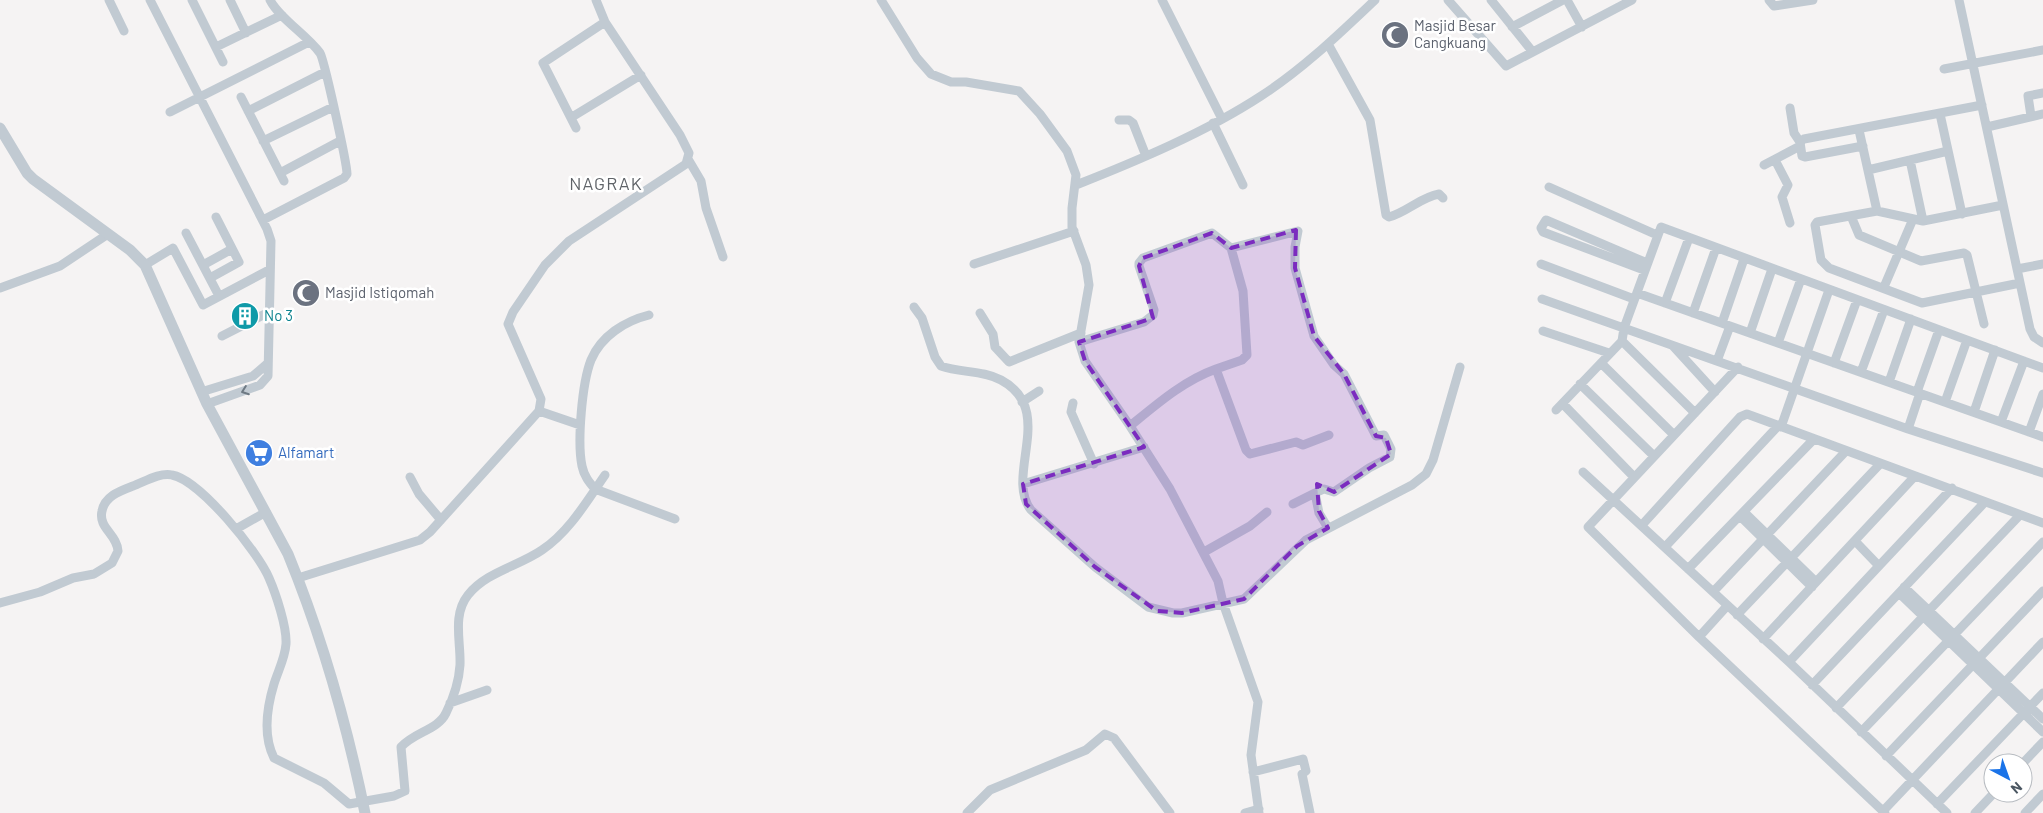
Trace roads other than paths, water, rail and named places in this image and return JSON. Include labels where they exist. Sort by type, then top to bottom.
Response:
[{"type":"street","points":[[109,0],[124,31]]},
{"type":"street","points":[[150,0],[271,241],[268,376],[263,383],[206,404]]},
{"type":"street","points":[[192,0],[223,62]]},
{"type":"street","points":[[230,0],[246,33]]},
{"type":"street","points":[[262,220],[344,178],[347,170],[322,56],[270,0]]},
{"type":"street","points":[[596,0],[605,22],[688,148],[688,158],[701,181],[706,208],[723,257]]},
{"type":"street","points":[[881,0],[917,58],[931,74],[951,82],[966,82],[1019,91],[1040,114],[1067,151],[1074,166],[1076,185],[1072,208],[1074,231],[1086,265],[1089,285],[1080,337],[1085,361],[1144,447],[1204,552],[1218,581],[1222,603],[1258,702],[1251,755],[1259,811],[1245,813]]},
{"type":"street","points":[[1162,0],[1244,185]]},
{"type":"street","points":[[1076,185],[1146,156],[1217,121],[1264,95],[1328,44],[1375,0]]},
{"type":"street","points":[[1448,0],[1504,66],[1510,66],[1532,51],[1582,28],[1632,0]]},
{"type":"street","points":[[1492,0],[1532,51]]},
{"type":"street","points":[[1512,27],[1563,0]]},
{"type":"street","points":[[1567,0],[1582,28]]},
{"type":"street","points":[[1769,0],[1774,6],[1813,0]]},
{"type":"street","points":[[1959,0],[2030,329],[2034,337],[2043,343]]},
{"type":"street","points":[[216,47],[282,15]]},
{"type":"street","points":[[576,128],[543,63],[605,22]]},
{"type":"street","points":[[170,112],[309,42]]},
{"type":"street","points":[[1328,44],[1370,120],[1386,215],[1389,217],[1397,215],[1432,195],[1439,194],[1443,198]]},
{"type":"street","points":[[1944,69],[2043,50]]},
{"type":"street","points":[[248,111],[325,72]]},
{"type":"street","points":[[572,117],[641,75]]},
{"type":"street","points":[[2032,116],[2028,96],[2043,93]]},
{"type":"street","points":[[241,97],[282,177],[340,141]]},
{"type":"street","points":[[1764,165],[1800,144],[1804,139],[1860,130],[1982,105]]},
{"type":"street","points":[[263,141],[333,107]]},
{"type":"street","points":[[1790,108],[1794,133],[1800,144],[1802,156],[1808,158],[1863,146]]},
{"type":"street","points":[[1940,114],[1962,214]]},
{"type":"street","points":[[1987,127],[2043,114]]},
{"type":"street","points":[[1119,120],[1129,120],[1133,123],[1146,156]]},
{"type":"street","points":[[0,128],[27,173],[130,250],[145,265],[206,404],[266,512],[298,578],[323,652],[364,807]]},
{"type":"street","points":[[1860,130],[1877,211]]},
{"type":"street","points":[[1868,170],[1948,152]]},
{"type":"street","points":[[298,578],[426,537],[539,411],[541,399],[508,324],[513,312],[545,265],[569,241],[680,168],[688,158]]},
{"type":"street","points":[[1775,160],[1788,185],[1782,197],[1790,223]]},
{"type":"street","points":[[1910,160],[1923,221]]},
{"type":"street","points":[[1549,188],[1657,235]]},
{"type":"street","points":[[2003,205],[1923,221],[1877,211],[1816,223],[1821,260],[1829,268],[1884,287],[1922,303],[2020,284]]},
{"type":"street","points":[[1851,216],[1857,234],[1897,253],[1921,261],[1967,254],[1984,324]]},
{"type":"street","points":[[210,278],[239,262],[216,217]]},
{"type":"street","points":[[1884,287],[1913,219]]},
{"type":"street","points":[[1546,220],[1646,267],[1543,232],[1541,228],[1542,223],[1546,220]]},
{"type":"street","points":[[1634,477],[1560,407],[1609,353],[1622,342],[1624,328],[1661,227],[2043,368]]},
{"type":"street","points":[[974,264],[1074,231]]},
{"type":"street","points":[[1231,248],[1298,231],[1295,247],[1295,268],[1314,336],[1334,365],[1344,374],[1376,436],[1384,435],[1391,449],[1390,457],[1334,492],[1324,489],[1293,504]]},
{"type":"street","points":[[186,233],[220,296]]},
{"type":"street","points":[[980,313],[993,334],[995,346],[1009,362],[1080,337],[1144,322],[1153,316],[1154,310],[1139,263],[1143,258],[1212,233],[1231,248],[1243,291],[1247,355],[1242,360],[1216,369],[1174,390],[1164,401],[1130,426]]},
{"type":"street","points":[[0,288],[60,266],[108,234]]},
{"type":"street","points":[[1665,303],[1689,238]]},
{"type":"street","points":[[145,265],[173,248],[203,305],[269,270]]},
{"type":"street","points":[[1693,313],[1716,248]]},
{"type":"street","points":[[203,264],[232,249]]},
{"type":"street","points":[[1717,361],[1744,258]]},
{"type":"street","points":[[1541,264],[1635,296],[1665,303],[2043,436]]},
{"type":"street","points":[[2017,269],[2043,264]]},
{"type":"street","points":[[1750,333],[1772,269]]},
{"type":"street","points":[[1778,343],[1801,279]]},
{"type":"street","points":[[1665,547],[1780,427],[1829,290]]},
{"type":"street","points":[[1542,299],[1738,367],[1908,429],[2043,473]]},
{"type":"street","points":[[1834,363],[1856,300]]},
{"type":"street","points":[[914,308],[922,318],[935,357],[941,366],[993,376],[1009,386],[1022,402],[1029,428],[1023,484],[1026,504],[1031,510],[1095,567],[1148,607],[1173,613],[1182,613],[1244,599],[1297,546],[1412,485],[1426,474],[1433,460],[1460,367]]},
{"type":"street","points":[[1861,372],[1884,310]]},
{"type":"street","points":[[222,336],[269,312]]},
{"type":"street","points":[[649,315],[631,319],[619,326],[602,343],[591,360],[580,426],[582,466],[587,480],[595,489],[675,518]]},
{"type":"street","points":[[1890,382],[1911,320]]},
{"type":"street","points":[[1908,429],[1918,392],[1939,330]]},
{"type":"street","points":[[1543,331],[1609,353]]},
{"type":"street","points":[[1945,402],[1967,340]]},
{"type":"street","points":[[1622,342],[1695,413]]},
{"type":"street","points":[[1671,345],[1715,392]]},
{"type":"street","points":[[1974,412],[1995,350]]},
{"type":"street","points":[[2001,422],[2024,360]]},
{"type":"street","points":[[1600,363],[1674,435]]},
{"type":"street","points":[[201,392],[254,376],[267,364]]},
{"type":"street","points":[[1738,367],[1588,527],[1700,637],[1884,812],[2043,642]]},
{"type":"street","points":[[1216,369],[1246,450],[1250,454],[1296,442],[1304,445],[1329,435]]},
{"type":"street","points":[[1580,384],[1654,456]]},
{"type":"street","points":[[1022,402],[1039,391]]},
{"type":"street","points":[[2029,432],[2043,394]]},
{"type":"street","points":[[1073,403],[1071,412],[1094,464]]},
{"type":"street","points":[[539,411],[580,426]]},
{"type":"street","points":[[1642,525],[1744,415],[1751,414],[1780,427],[1952,488],[2043,523]]},
{"type":"street","points":[[1688,569],[1814,439]]},
{"type":"street","points":[[1023,484],[1094,464],[1144,447]]},
{"type":"street","points":[[1713,592],[1846,451]]},
{"type":"street","points":[[1737,615],[1880,464]]},
{"type":"street","points":[[1583,472],[1789,662],[1947,813]]},
{"type":"street","points":[[0,603],[40,592],[73,578],[94,574],[112,564],[118,551],[118,544],[113,535],[104,528],[101,519],[104,504],[115,493],[158,476],[171,474],[192,484],[236,529],[268,577],[286,642],[268,714],[268,738],[271,752],[279,762],[324,783],[350,804],[364,807],[405,791],[401,746],[437,724],[446,713],[456,687],[460,666],[458,623],[460,608],[467,596],[479,583],[541,551],[557,539],[605,474]]},
{"type":"street","points":[[1763,639],[1916,476]]},
{"type":"street","points":[[410,477],[419,494],[441,520]]},
{"type":"street","points":[[1789,662],[1952,488]]},
{"type":"street","points":[[1315,493],[1320,513],[1328,528]]},
{"type":"street","points":[[1812,685],[1985,502]]},
{"type":"street","points":[[236,529],[266,512]]},
{"type":"street","points":[[1204,552],[1250,526],[1267,512]]},
{"type":"street","points":[[1742,514],[1814,584]]},
{"type":"street","points":[[1836,708],[2020,515]]},
{"type":"street","points":[[1855,541],[1879,566]]},
{"type":"street","points":[[1861,732],[2043,542]]},
{"type":"street","points":[[1902,590],[2027,710],[2043,732]]},
{"type":"street","points":[[1886,756],[2043,591]]},
{"type":"street","points":[[1700,637],[1727,606]]},
{"type":"street","points":[[450,703],[487,690]]},
{"type":"street","points":[[1937,804],[2043,693]]},
{"type":"street","points":[[2027,710],[2043,719]]},
{"type":"street","points":[[967,813],[990,790],[1086,750],[1105,734],[1114,738],[1170,813]]},
{"type":"street","points":[[2033,753],[2043,742]]},
{"type":"street","points":[[1253,772],[1303,759],[1306,771],[1302,774],[1310,813]]},
{"type":"street","points":[[2025,813],[2043,794]]},
{"type":"street","points":[[1975,813],[1984,803]]},
{"type":"place","name":"Masjid Besar Cangkuang","points":[[1395,35]]},
{"type":"place","name":"Masjid Istiqomah","points":[[306,293]]},
{"type":"place","name":"No 3","points":[[245,316]]},
{"type":"place","name":"Alfamart","points":[[259,453]]},
{"type":"district","name":"NAGRAK","points":[[606,184]]}]
